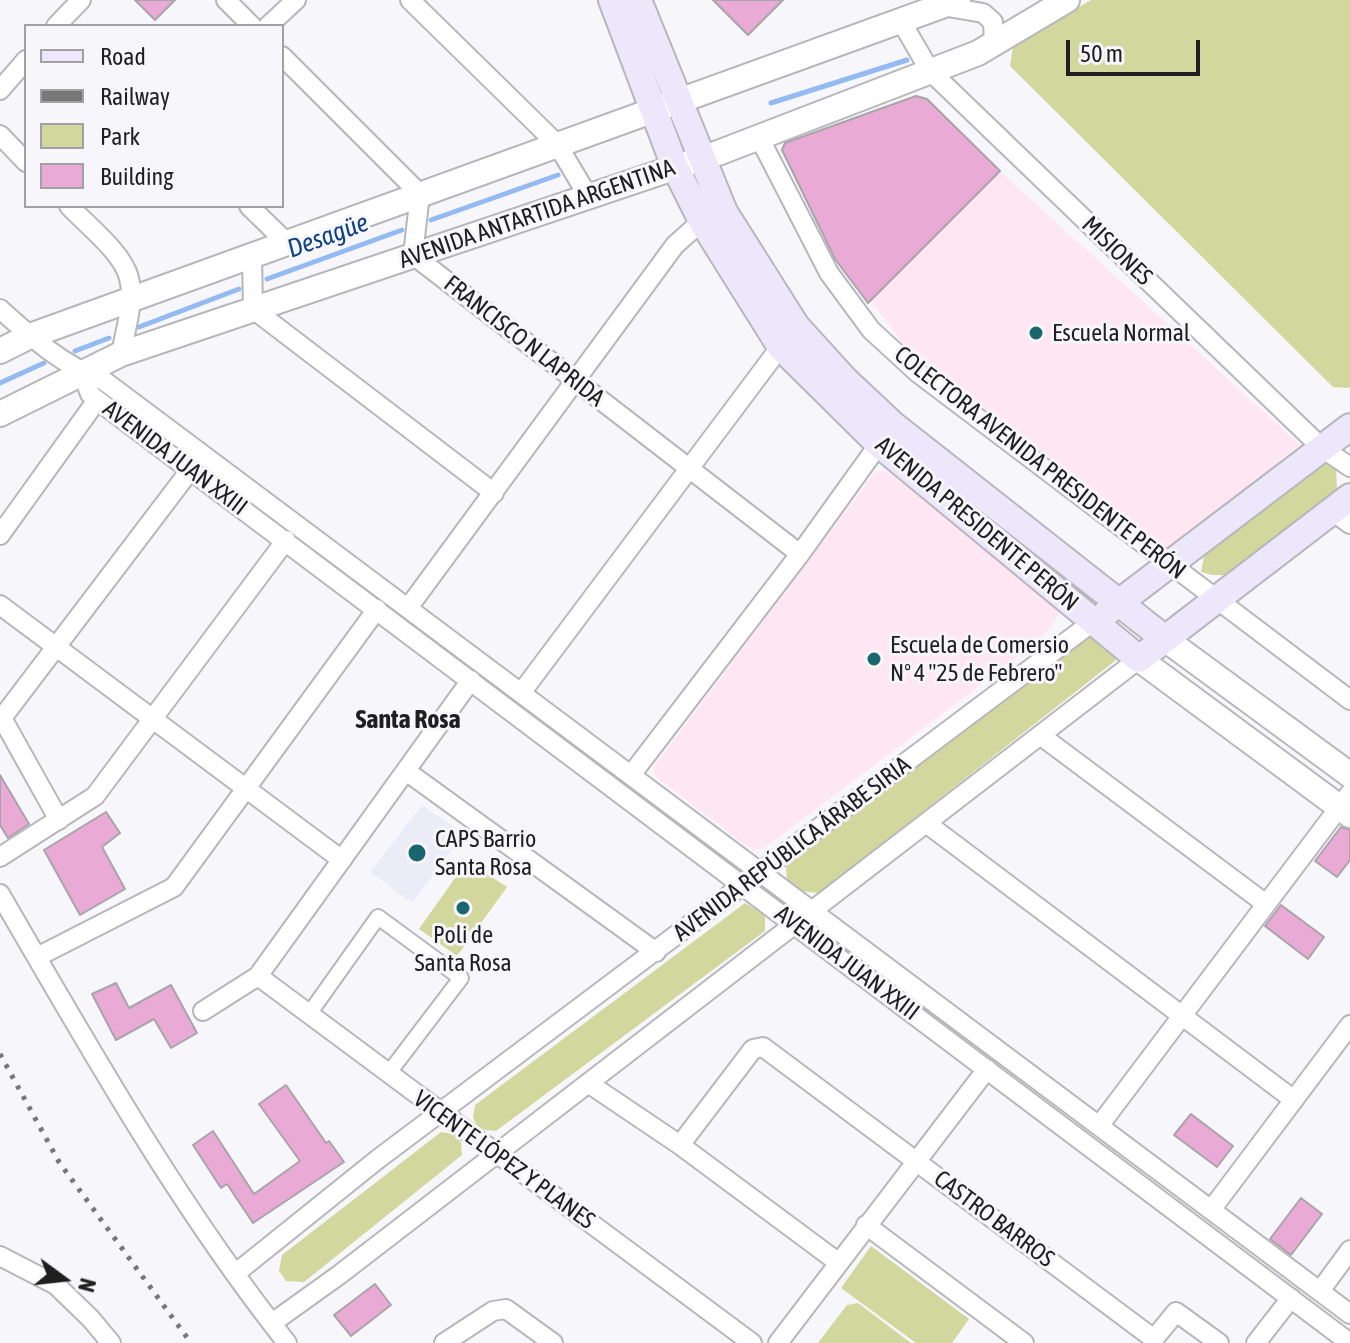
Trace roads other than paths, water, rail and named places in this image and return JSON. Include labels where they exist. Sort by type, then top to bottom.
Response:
[{"type":"main road","points":[[612,0],[666,105]]},
{"type":"main road","points":[[638,0],[666,105]]},
{"type":"main road","name":"AVENIDA PRESIDENTE PERÓN","points":[[666,105],[701,158],[713,216]]},
{"type":"main road","name":"AVENIDA PRESIDENTE PERÓN","points":[[666,105],[675,167],[713,216],[788,336],[886,435],[1139,659]]},
{"type":"main road","name":"AVENIDA REPÚBLICA ÁRABE SIRIA","points":[[1094,621],[1350,427]]},
{"type":"main road","name":"AVENIDA PRESIDENTE PERÓN","points":[[886,435],[1119,602],[1165,639]]},
{"type":"main road","points":[[1139,659],[1217,599],[1344,511]]},
{"type":"street","points":[[60,24],[81,0]]},
{"type":"street","points":[[226,0],[250,24]]},
{"type":"street","points":[[270,24],[296,0]]},
{"type":"street","points":[[410,0],[557,144],[588,196]]},
{"type":"street","name":"AVENIDA ANTARTIDA ARGENTINA","points":[[0,414],[121,354],[701,158],[978,53],[1067,0]]},
{"type":"street","points":[[0,351],[30,336],[901,21],[945,2],[983,13],[993,22],[994,43]]},
{"type":"street","name":"MISIONES","points":[[901,21],[930,71],[1322,448],[1350,467]]},
{"type":"street","points":[[284,58],[420,194]]},
{"type":"street","points":[[0,90],[24,62]]},
{"type":"street","points":[[0,135],[24,160]]},
{"type":"street","name":"COLECTORA AVENIDA PRESIDENTE PERÓN","points":[[759,137],[829,273],[871,330],[918,373],[1350,700]]},
{"type":"street","points":[[413,255],[420,194]]},
{"type":"street","points":[[71,208],[120,259],[129,279],[130,300],[121,354]]},
{"type":"street","points":[[251,208],[287,243]]},
{"type":"street","points":[[408,608],[675,245],[713,216]]},
{"type":"street","points":[[252,255],[253,309],[494,493]]},
{"type":"street","name":"FRANCISCO N LAPRIDA","points":[[413,255],[800,554]]},
{"type":"street","points":[[0,309],[30,336],[82,372]]},
{"type":"street","points":[[521,693],[788,336]]},
{"type":"street","name":"AVENIDA JUAN XXIII","points":[[82,372],[90,394],[97,400],[1350,1343]]},
{"type":"street","name":"AVENIDA JUAN XXIII","points":[[82,372],[103,380],[1350,1314]]},
{"type":"street","points":[[0,535],[97,400]]},
{"type":"street","points":[[631,775],[800,554],[886,435]]},
{"type":"street","points":[[59,820],[2,718],[191,469]]},
{"type":"street","points":[[0,857],[95,796],[286,540]]},
{"type":"street","points":[[0,605],[342,860]]},
{"type":"street","points":[[37,957],[174,887],[377,609]]},
{"type":"street","name":"AVENIDA REPÚBLICA ÁRABE SIRIA","points":[[236,1273],[378,1159],[1094,621]]},
{"type":"street","name":"AVENIDA PRESIDENTE PERÓN","points":[[1165,639],[1350,775]]},
{"type":"street","points":[[272,1323],[1139,659]]},
{"type":"street","name":"AVENIDA PRESIDENTE PERÓN","points":[[1139,659],[1346,805]]},
{"type":"street","points":[[203,1011],[258,976],[471,680]]},
{"type":"street","points":[[1040,735],[1266,904]]},
{"type":"street","points":[[406,771],[656,952]]},
{"type":"street","points":[[1099,1126],[1266,904],[1346,805]]},
{"type":"street","points":[[926,823],[1294,1100]]},
{"type":"street","points":[[0,894],[125,1107],[236,1273],[287,1343]]},
{"type":"street","points":[[309,1014],[378,917],[461,978],[388,1074]]},
{"type":"street","name":"VICENTE LÓPEZ Y PLANES","points":[[258,976],[752,1343]]},
{"type":"street","points":[[1211,1210],[1350,1025]]},
{"type":"street","name":"CASTRO BARROS","points":[[680,1145],[753,1049],[763,1047],[1154,1339],[1176,1312],[1219,1343]]},
{"type":"street","points":[[778,1343],[987,1069]]},
{"type":"street","points":[[588,1083],[680,1145],[839,1263]]},
{"type":"street","points":[[866,1225],[1024,1343]]},
{"type":"street","points":[[1320,1291],[1350,1250]]},
{"type":"street","points":[[0,1256],[56,1285],[111,1343]]},
{"type":"street","points":[[1256,1343],[1291,1298]]},
{"type":"street","points":[[444,1343],[493,1311],[506,1309],[553,1343]]},
{"type":"waterway","name":"Desagüe","points":[[771,103],[907,60]]},
{"type":"waterway","name":"Desagüe","points":[[431,220],[558,175]]},
{"type":"waterway","name":"Desagüe","points":[[267,279],[402,230]]},
{"type":"waterway","name":"Desagüe","points":[[139,327],[239,289]]},
{"type":"waterway","name":"Desagüe","points":[[75,351],[109,338]]},
{"type":"waterway","name":"Desagüe","points":[[0,383],[44,363]]},
{"type":"railway","points":[[0,1054],[59,1162],[191,1343]]},
{"type":"place","name":"Escuela Normal","points":[[1036,333]]},
{"type":"place","name":"Escuela de Comersio Nº 4 \"25 de Febrero\"","points":[[874,659]]},
{"type":"place","name":"CAPS Barrio Santa Rosa","points":[[417,853]]},
{"type":"place","name":"Poli de Santa Rosa","points":[[463,908]]},
{"type":"district","name":"Santa Rosa","points":[[408,720]]}]
